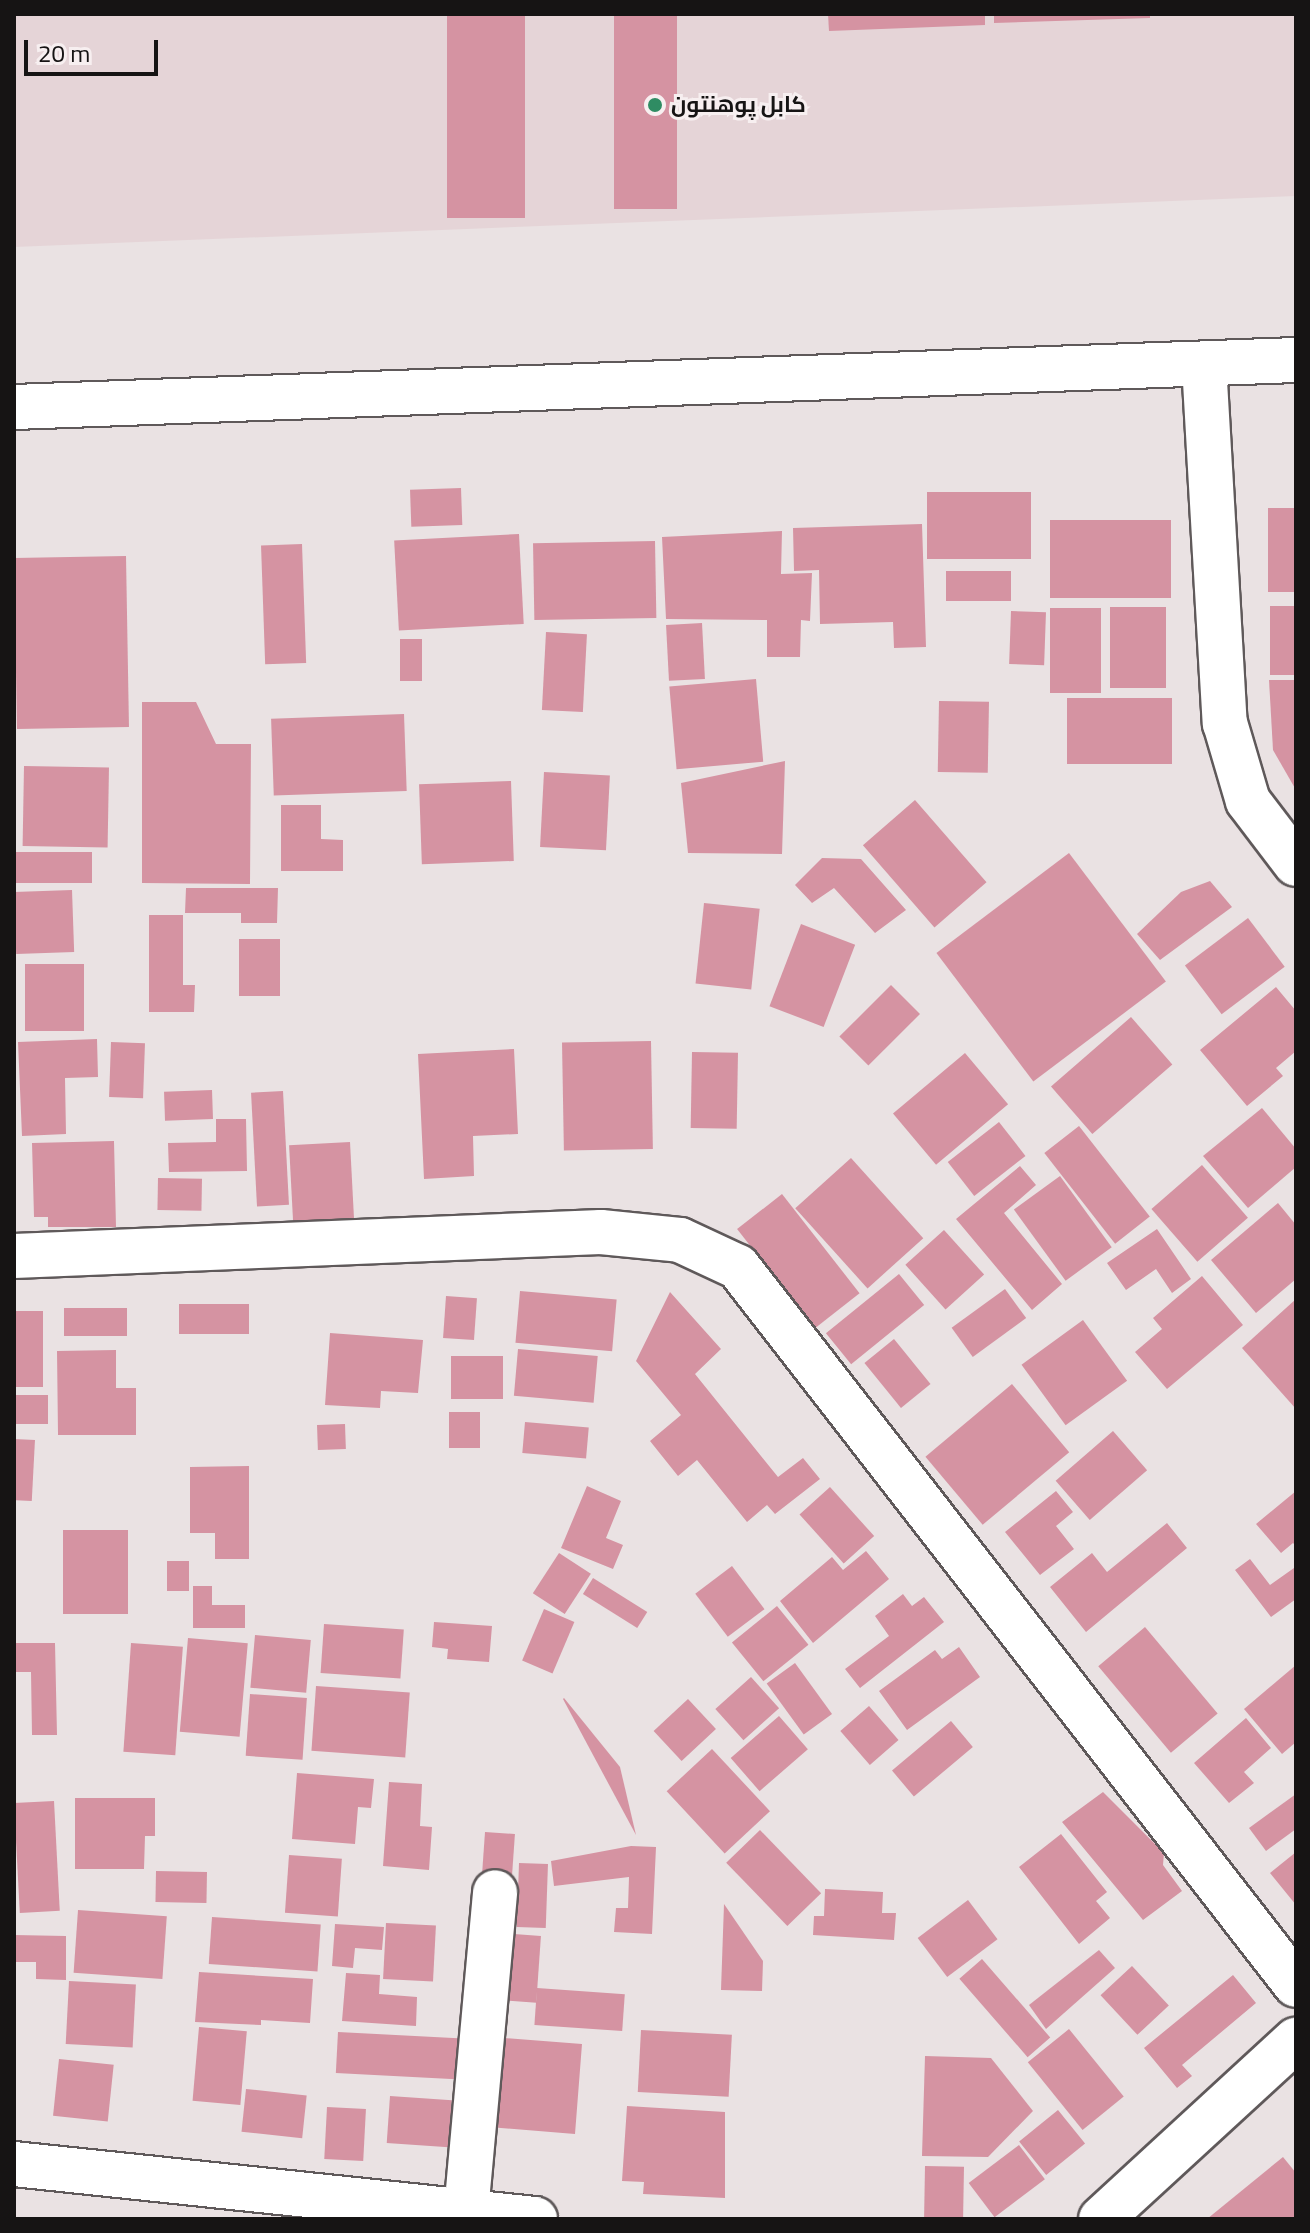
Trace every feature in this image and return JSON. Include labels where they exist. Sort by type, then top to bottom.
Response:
[{"type":"street","points":[[14,407],[1296,360]]},
{"type":"street","points":[[1204,364],[1225,723],[1248,801],[1296,864]]},
{"type":"street","points":[[14,1256],[601,1232],[680,1240],[738,1267],[1296,1985]]},
{"type":"street","points":[[466,2212],[495,1892]]},
{"type":"street","points":[[1101,2219],[1296,2040]]},
{"type":"street","points":[[14,2164],[535,2219]]},
{"type":"shaded area","name":"کابل پوهنتون","points":[[14,14],[1296,14],[1296,196],[14,247]]},
{"type":"building","points":[[447,14],[525,14],[525,218],[447,218]]},
{"type":"building","points":[[614,14],[677,14],[677,209],[614,209]]},
{"type":"building","points":[[828,14],[985,14],[985,25],[829,31]]},
{"type":"building","points":[[994,14],[1150,14],[1150,18],[994,23]]},
{"type":"building","points":[[461,488],[462,525],[411,527],[410,490]]},
{"type":"building","points":[[927,492],[1031,492],[1031,559],[927,559]]},
{"type":"building","points":[[1268,508],[1296,508],[1296,592],[1268,592]]},
{"type":"building","points":[[1050,520],[1171,520],[1171,598],[1050,598]]},
{"type":"building","points":[[922,524],[926,647],[894,648],[893,622],[820,624],[819,570],[794,571],[793,528]]},
{"type":"building","points":[[782,531],[781,574],[812,573],[810,621],[801,620],[800,657],[767,657],[767,620],[666,619],[662,537]]},
{"type":"building","points":[[519,534],[524,624],[399,630],[394,541]]},
{"type":"building","points":[[655,541],[656,618],[534,620],[533,543]]},
{"type":"building","points":[[302,544],[306,663],[265,664],[261,545]]},
{"type":"building","points":[[126,556],[129,727],[17,729],[14,558]]},
{"type":"building","points":[[946,571],[1011,571],[1011,601],[946,601]]},
{"type":"building","points":[[1270,606],[1296,606],[1296,675],[1270,675]]},
{"type":"building","points":[[1110,607],[1166,607],[1166,688],[1110,688]]},
{"type":"building","points":[[1050,608],[1101,608],[1101,693],[1050,693]]},
{"type":"building","points":[[1011,611],[1046,612],[1044,665],[1009,664]]},
{"type":"building","points":[[702,623],[705,679],[669,681],[666,625]]},
{"type":"building","points":[[546,632],[587,634],[583,712],[542,710]]},
{"type":"building","points":[[400,639],[422,639],[422,681],[400,681]]},
{"type":"building","points":[[756,679],[763,762],[677,769],[669,687]]},
{"type":"building","points":[[1269,680],[1296,680],[1296,790],[1273,750]]},
{"type":"building","points":[[1067,698],[1172,698],[1172,764],[1067,764]]},
{"type":"building","points":[[939,701],[989,702],[988,773],[938,772]]},
{"type":"building","points":[[142,702],[196,702],[216,744],[251,744],[250,884],[142,883]]},
{"type":"building","points":[[404,714],[407,791],[274,796],[271,719]]},
{"type":"building","points":[[785,761],[782,854],[688,853],[681,783]]},
{"type":"building","points":[[24,766],[109,767],[108,847],[23,846]]},
{"type":"building","points":[[544,772],[610,775],[606,850],[540,847]]},
{"type":"building","points":[[511,781],[514,861],[422,864],[419,784]]},
{"type":"building","points":[[915,800],[987,882],[934,928],[863,845]]},
{"type":"building","points":[[281,805],[321,805],[321,839],[343,840],[343,871],[281,871]]},
{"type":"building","points":[[14,852],[92,852],[92,883],[14,883]]},
{"type":"building","points":[[1069,853],[1166,982],[1033,1081],[936,953]]},
{"type":"building","points":[[822,858],[861,859],[906,910],[875,933],[834,888],[812,903],[795,885]]},
{"type":"building","points":[[1210,881],[1232,907],[1160,960],[1137,934],[1181,892]]},
{"type":"building","points":[[186,888],[278,888],[277,923],[241,923],[241,913],[185,913]]},
{"type":"building","points":[[72,890],[74,952],[16,954],[14,892]]},
{"type":"building","points":[[704,903],[760,909],[751,989],[696,984]]},
{"type":"building","points":[[149,915],[183,915],[183,985],[195,985],[194,1012],[149,1012]]},
{"type":"building","points":[[1248,918],[1285,967],[1222,1014],[1185,966]]},
{"type":"building","points":[[801,924],[855,945],[824,1027],[769,1006]]},
{"type":"building","points":[[239,939],[280,939],[280,996],[239,996]]},
{"type":"building","points":[[25,964],[84,964],[84,1031],[25,1031]]},
{"type":"building","points":[[891,985],[920,1014],[868,1066],[839,1037]]},
{"type":"building","points":[[1276,987],[1296,1011],[1296,1051],[1276,1068],[1283,1076],[1247,1106],[1200,1050]]},
{"type":"building","points":[[1131,1017],[1172,1065],[1092,1134],[1051,1087]]},
{"type":"building","points":[[97,1039],[98,1077],[65,1078],[66,1134],[22,1136],[18,1042]]},
{"type":"building","points":[[651,1041],[653,1149],[564,1151],[562,1043]]},
{"type":"building","points":[[111,1042],[145,1043],[143,1098],[109,1097]]},
{"type":"building","points":[[514,1049],[518,1134],[473,1136],[474,1176],[424,1179],[418,1054]]},
{"type":"building","points":[[692,1052],[738,1053],[737,1129],[691,1128]]},
{"type":"building","points":[[965,1053],[1008,1104],[936,1165],[893,1113]]},
{"type":"building","points":[[212,1090],[213,1119],[165,1121],[164,1092]]},
{"type":"building","points":[[283,1091],[289,1205],[257,1207],[251,1093]]},
{"type":"building","points":[[1262,1108],[1296,1149],[1296,1167],[1248,1208],[1203,1156]]},
{"type":"building","points":[[216,1119],[246,1119],[247,1171],[169,1172],[168,1143],[216,1142]]},
{"type":"building","points":[[999,1122],[1025,1156],[974,1196],[948,1162]]},
{"type":"building","points":[[1079,1126],[1150,1217],[1115,1244],[1044,1153]]},
{"type":"building","points":[[114,1141],[116,1227],[48,1227],[48,1217],[34,1217],[32,1143]]},
{"type":"building","points":[[350,1142],[354,1223],[293,1226],[289,1145]]},
{"type":"building","points":[[851,1158],[923,1238],[868,1288],[795,1208]]},
{"type":"building","points":[[1202,1165],[1248,1218],[1197,1262],[1151,1209]]},
{"type":"building","points":[[1020,1166],[1036,1185],[1004,1213],[1062,1284],[1032,1310],[956,1219]]},
{"type":"building","points":[[1060,1176],[1112,1247],[1066,1281],[1014,1210]]},
{"type":"building","points":[[158,1178],[202,1179],[201,1211],[157,1210]]},
{"type":"building","points":[[782,1194],[860,1293],[815,1328],[737,1229]]},
{"type":"building","points":[[1278,1203],[1296,1225],[1296,1279],[1256,1313],[1211,1260]]},
{"type":"building","points":[[1157,1229],[1191,1279],[1172,1293],[1156,1269],[1126,1290],[1107,1263]]},
{"type":"building","points":[[944,1230],[984,1275],[946,1309],[905,1265]]},
{"type":"building","points":[[899,1274],[924,1305],[851,1364],[826,1333]]},
{"type":"building","points":[[1202,1276],[1243,1325],[1167,1389],[1135,1352],[1162,1329],[1153,1318]]},
{"type":"building","points":[[1005,1289],[1026,1318],[973,1357],[952,1328]]},
{"type":"building","points":[[520,1291],[617,1299],[612,1351],[515,1343]]},
{"type":"building","points":[[670,1292],[721,1349],[695,1374],[778,1477],[803,1458],[820,1479],[775,1514],[767,1505],[747,1522],[697,1460],[678,1476],[650,1441],[681,1415],[636,1361]]},
{"type":"building","points":[[446,1296],[477,1298],[474,1340],[443,1338]]},
{"type":"building","points":[[1296,1299],[1296,1409],[1242,1348]]},
{"type":"building","points":[[179,1304],[249,1304],[249,1334],[179,1334]]},
{"type":"building","points":[[64,1308],[127,1308],[127,1336],[64,1336]]},
{"type":"building","points":[[14,1311],[43,1311],[43,1387],[14,1387]]},
{"type":"building","points":[[1083,1320],[1127,1381],[1066,1425],[1022,1365]]},
{"type":"building","points":[[330,1333],[423,1340],[418,1393],[381,1391],[380,1408],[325,1405]]},
{"type":"building","points":[[894,1339],[931,1384],[901,1408],[864,1363]]},
{"type":"building","points":[[518,1349],[598,1356],[594,1403],[514,1396]]},
{"type":"building","points":[[116,1350],[116,1388],[136,1388],[136,1435],[58,1435],[57,1351]]},
{"type":"building","points":[[451,1356],[503,1356],[503,1399],[451,1399]]},
{"type":"building","points":[[1012,1384],[1069,1452],[983,1525],[925,1457]]},
{"type":"building","points":[[14,1395],[48,1395],[48,1424],[14,1424]]},
{"type":"building","points":[[449,1412],[480,1412],[480,1448],[449,1448]]},
{"type":"building","points":[[525,1422],[589,1428],[586,1458],[522,1453]]},
{"type":"building","points":[[345,1424],[346,1449],[318,1450],[317,1425]]},
{"type":"building","points":[[1113,1431],[1147,1470],[1090,1520],[1056,1481]]},
{"type":"building","points":[[14,1439],[35,1440],[32,1501],[14,1500]]},
{"type":"building","points":[[249,1466],[249,1559],[215,1559],[215,1533],[190,1533],[190,1467]]},
{"type":"building","points":[[587,1486],[621,1501],[606,1538],[623,1545],[613,1569],[561,1548]]},
{"type":"building","points":[[830,1487],[874,1536],[844,1563],[800,1514]]},
{"type":"building","points":[[1056,1491],[1073,1512],[1056,1526],[1074,1549],[1040,1575],[1005,1532]]},
{"type":"building","points":[[1296,1491],[1296,1546],[1293,1543],[1281,1553],[1256,1524]]},
{"type":"building","points":[[1167,1523],[1187,1548],[1086,1632],[1050,1587],[1092,1553],[1107,1572]]},
{"type":"building","points":[[63,1530],[128,1530],[128,1614],[63,1614]]},
{"type":"building","points":[[866,1551],[889,1579],[813,1643],[780,1601],[832,1557],[843,1570]]},
{"type":"building","points":[[559,1553],[591,1574],[565,1614],[533,1593]]},
{"type":"building","points":[[1250,1559],[1270,1585],[1294,1568],[1296,1570],[1296,1599],[1271,1617],[1235,1570]]},
{"type":"building","points":[[167,1561],[189,1561],[189,1591],[167,1591]]},
{"type":"building","points":[[732,1566],[764,1609],[728,1637],[695,1594]]},
{"type":"building","points":[[593,1578],[647,1612],[637,1628],[583,1594]]},
{"type":"building","points":[[193,1586],[212,1586],[212,1605],[245,1605],[245,1628],[193,1628]]},
{"type":"building","points":[[903,1594],[912,1606],[924,1597],[944,1622],[860,1688],[845,1669],[889,1636],[875,1616]]},
{"type":"building","points":[[777,1606],[808,1645],[763,1681],[732,1643]]},
{"type":"building","points":[[544,1609],[574,1622],[552,1673],[522,1661]]},
{"type":"building","points":[[434,1622],[492,1626],[489,1662],[447,1659],[448,1649],[432,1647]]},
{"type":"building","points":[[324,1624],[404,1630],[400,1678],[321,1673]]},
{"type":"building","points":[[1145,1627],[1218,1714],[1171,1753],[1098,1666]]},
{"type":"building","points":[[255,1635],[311,1640],[306,1693],[250,1688]]},
{"type":"building","points":[[188,1638],[248,1643],[240,1737],[180,1732]]},
{"type":"building","points":[[14,1643],[55,1643],[57,1735],[32,1735],[31,1672],[14,1672]]},
{"type":"building","points":[[131,1643],[183,1647],[175,1755],[123,1752]]},
{"type":"building","points":[[959,1647],[980,1677],[907,1730],[879,1691],[935,1650],[942,1659]]},
{"type":"building","points":[[795,1663],[832,1714],[804,1735],[767,1684]]},
{"type":"building","points":[[1296,1665],[1296,1742],[1282,1754],[1244,1709]]},
{"type":"building","points":[[751,1677],[779,1708],[743,1740],[715,1709]]},
{"type":"building","points":[[316,1686],[410,1693],[405,1757],[311,1751]]},
{"type":"building","points":[[250,1694],[307,1698],[303,1760],[246,1756]]},
{"type":"building","points":[[563,1699],[620,1767],[636,1835]]},
{"type":"building","points":[[688,1699],[716,1729],[682,1761],[654,1731]]},
{"type":"building","points":[[869,1706],[899,1740],[870,1765],[840,1731]]},
{"type":"building","points":[[779,1716],[808,1749],[760,1791],[731,1758]]},
{"type":"building","points":[[1246,1718],[1271,1748],[1244,1772],[1254,1783],[1229,1803],[1194,1763]]},
{"type":"building","points":[[951,1721],[973,1747],[914,1797],[892,1770]]},
{"type":"building","points":[[712,1749],[770,1811],[725,1853],[667,1791]]},
{"type":"building","points":[[297,1773],[374,1779],[371,1808],[358,1807],[355,1844],[292,1839]]},
{"type":"building","points":[[389,1782],[422,1784],[420,1826],[432,1827],[429,1870],[383,1866]]},
{"type":"building","points":[[1103,1792],[1164,1853],[1163,1865],[1182,1891],[1143,1920],[1062,1822]]},
{"type":"building","points":[[1296,1794],[1296,1829],[1266,1851],[1249,1828]]},
{"type":"building","points":[[75,1798],[155,1798],[155,1836],[145,1836],[144,1869],[75,1869]]},
{"type":"building","points":[[54,1801],[60,1911],[20,1913],[14,1803]]},
{"type":"building","points":[[760,1830],[821,1893],[787,1926],[726,1863]]},
{"type":"building","points":[[485,1832],[515,1834],[512,1878],[482,1876]]},
{"type":"building","points":[[1061,1834],[1107,1892],[1096,1901],[1110,1918],[1079,1944],[1019,1867]]},
{"type":"building","points":[[631,1846],[656,1847],[652,1934],[614,1932],[616,1908],[628,1908],[629,1877],[554,1886],[551,1861]]},
{"type":"building","points":[[1296,1852],[1296,1905],[1270,1873]]},
{"type":"building","points":[[289,1855],[342,1859],[338,1917],[285,1913]]},
{"type":"building","points":[[519,1863],[548,1864],[546,1928],[517,1927]]},
{"type":"building","points":[[156,1871],[207,1872],[206,1903],[155,1902]]},
{"type":"building","points":[[825,1889],[883,1892],[882,1913],[896,1913],[894,1940],[813,1935],[814,1916],[824,1916]]},
{"type":"building","points":[[968,1900],[997,1939],[947,1977],[918,1938]]},
{"type":"building","points":[[724,1904],[763,1961],[762,1991],[721,1990]]},
{"type":"building","points":[[78,1910],[167,1916],[162,1979],[74,1973]]},
{"type":"building","points":[[212,1917],[321,1925],[317,1971],[209,1964]]},
{"type":"building","points":[[386,1923],[436,1926],[433,1982],[383,1979]]},
{"type":"building","points":[[335,1924],[384,1927],[382,1950],[355,1948],[353,1968],[332,1966]]},
{"type":"building","points":[[514,1934],[541,1936],[536,2003],[509,2001]]},
{"type":"building","points":[[14,1935],[66,1936],[66,1980],[36,1979],[36,1962],[14,1962]]},
{"type":"building","points":[[1099,1950],[1115,1968],[1046,2029],[1029,2005]]},
{"type":"building","points":[[982,1959],[1050,2037],[1028,2057],[959,1979]]},
{"type":"building","points":[[1132,1966],[1169,2005],[1137,2035],[1101,1995]]},
{"type":"building","points":[[199,1972],[313,1979],[310,2023],[261,2020],[261,2025],[195,2022]]},
{"type":"building","points":[[346,1973],[380,1975],[379,1994],[417,1997],[416,2026],[342,2021]]},
{"type":"building","points":[[1233,1975],[1256,2003],[1182,2065],[1192,2076],[1177,2088],[1144,2048]]},
{"type":"building","points":[[69,1981],[136,1985],[133,2047],[66,2044]]},
{"type":"building","points":[[537,1988],[625,1994],[622,2031],[534,2025]]},
{"type":"building","points":[[199,2027],[247,2031],[240,2105],[193,2101]]},
{"type":"building","points":[[1069,2029],[1124,2097],[1083,2130],[1028,2062]]},
{"type":"building","points":[[641,2030],[732,2035],[729,2097],[638,2092]]},
{"type":"building","points":[[338,2032],[463,2039],[461,2079],[336,2073]]},
{"type":"building","points":[[504,2038],[582,2044],[575,2134],[489,2127],[492,2087],[500,2088]]},
{"type":"building","points":[[925,2056],[991,2058],[1033,2111],[988,2157],[922,2156]]},
{"type":"building","points":[[59,2059],[114,2065],[108,2121],[53,2116]]},
{"type":"building","points":[[246,2089],[307,2095],[302,2138],[242,2132]]},
{"type":"building","points":[[390,2096],[452,2100],[449,2147],[387,2143]]},
{"type":"building","points":[[627,2106],[725,2112],[725,2198],[643,2194],[644,2182],[622,2181]]},
{"type":"building","points":[[327,2107],[366,2109],[363,2161],[324,2159]]},
{"type":"building","points":[[1058,2110],[1085,2143],[1046,2175],[1019,2141]]},
{"type":"building","points":[[1019,2145],[1045,2179],[995,2217],[969,2183]]},
{"type":"building","points":[[1283,2157],[1296,2173],[1296,2219],[1207,2219]]},
{"type":"building","points":[[925,2166],[964,2167],[963,2219],[924,2219]]},
{"type":"place","name":"کابل پوهنتون","points":[[655,105]]}]
